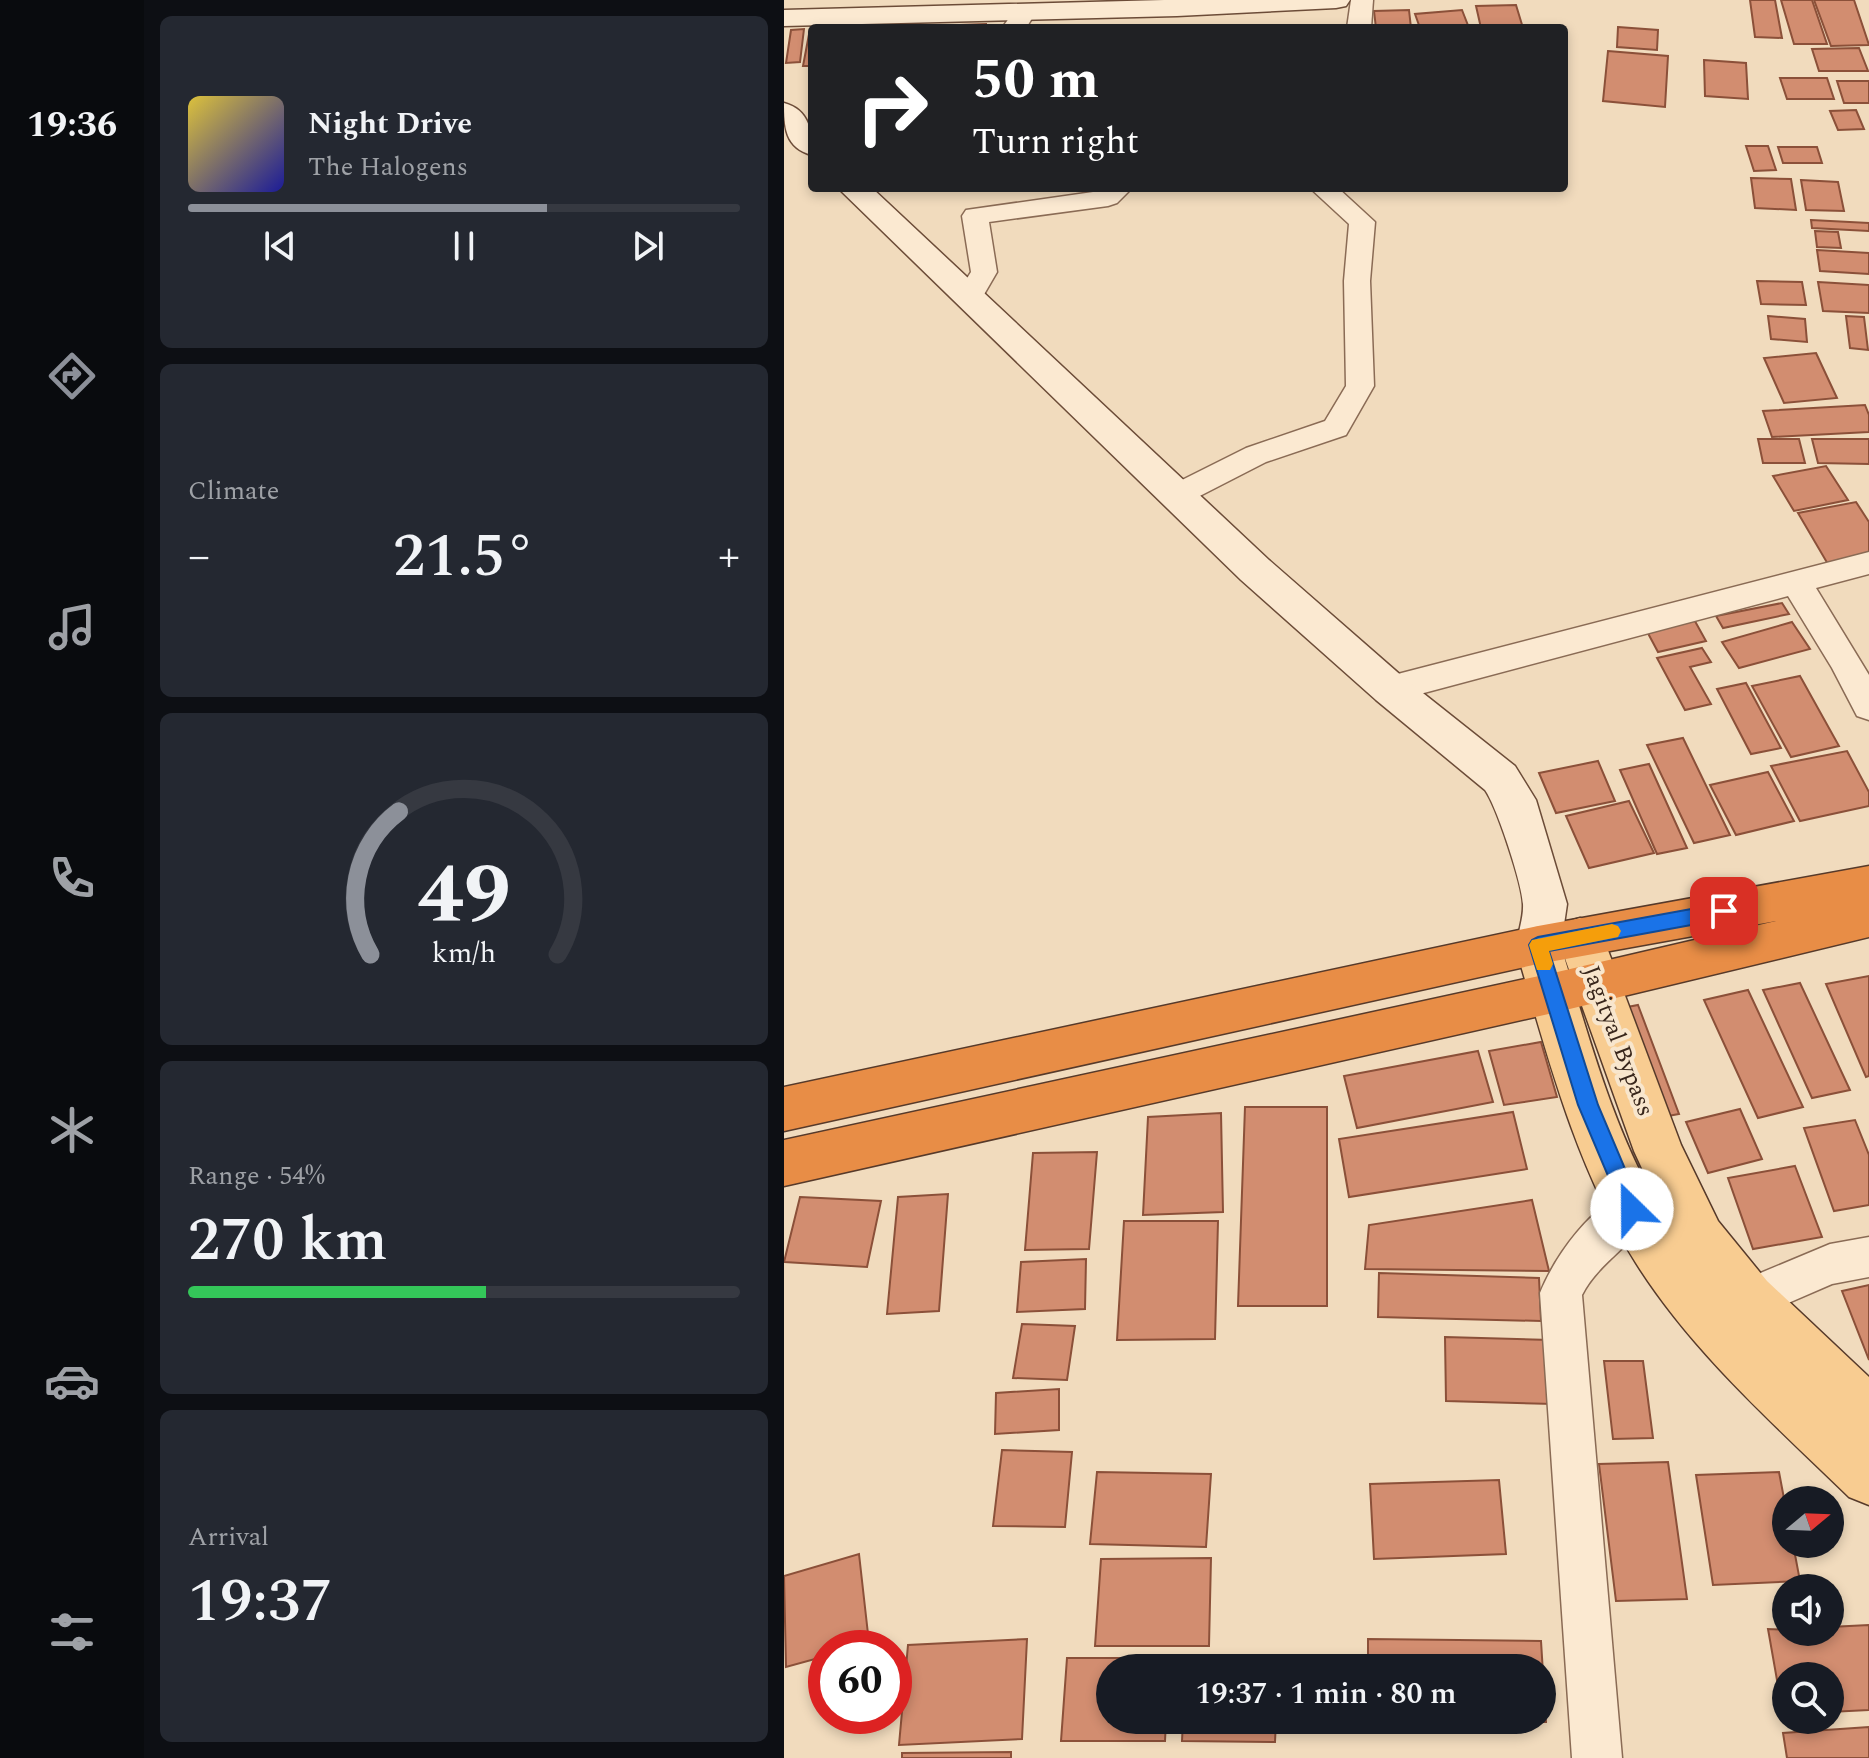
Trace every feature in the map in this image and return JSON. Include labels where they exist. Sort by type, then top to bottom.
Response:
[{"type":"highway","points":[[784,1109],[1562,952],[1869,885]]},
{"type":"highway","points":[[784,1163],[1562,952],[1869,918]]},
{"type":"main road","points":[[784,10],[1156,0]]},
{"type":"main road","points":[[784,18],[1019,20],[1336,0]]},
{"type":"main road","points":[[784,112],[808,141]]},
{"type":"main road","points":[[858,192],[1179,494],[1255,570],[1390,689],[1500,778],[1515,800],[1562,952]]},
{"type":"main road","name":"Jagityal Bypass","points":[[1562,952],[1588,1105],[1632,1209],[1672,1270],[1723,1333],[1869,1477]]},
{"type":"main road","name":"Jagityal Bypass","points":[[1562,952],[1700,1238],[1749,1299],[1804,1355],[1869,1413]]},
{"type":"street","points":[[1359,24],[1362,0]]},
{"type":"street","points":[[969,297],[984,272],[975,216],[1022,198],[1108,198],[1115,192]]},
{"type":"street","points":[[1179,494],[1256,455],[1336,428],[1360,386],[1357,281],[1362,222],[1328,192]]},
{"type":"street","points":[[1390,689],[1869,563]]},
{"type":"street","points":[[1796,582],[1846,662],[1869,707]]},
{"type":"street","points":[[1597,1758],[1561,1293],[1577,1262],[1632,1209]]},
{"type":"street","points":[[1749,1299],[1830,1264],[1869,1257]]},
{"type":"building","points":[[1750,0],[1775,0],[1782,38],[1755,37]]},
{"type":"building","points":[[1781,0],[1812,0],[1827,44],[1794,44]]},
{"type":"building","points":[[1814,0],[1854,0],[1869,45],[1831,46]]},
{"type":"building","points":[[1516,5],[1522,24],[1480,24],[1476,6]]},
{"type":"building","points":[[1409,10],[1411,24],[1376,24],[1374,11]]},
{"type":"building","points":[[1462,10],[1467,24],[1419,24],[1415,14]]},
{"type":"building","points":[[1618,27],[1658,30],[1657,50],[1617,47]]},
{"type":"building","points":[[804,29],[800,62],[786,63],[791,30]]},
{"type":"building","points":[[808,40],[808,66],[803,66]]},
{"type":"building","points":[[1859,48],[1868,71],[1819,71],[1812,49]]},
{"type":"building","points":[[1608,51],[1668,56],[1665,107],[1603,101]]},
{"type":"building","points":[[1704,60],[1746,63],[1748,99],[1705,96]]},
{"type":"building","points":[[1780,78],[1827,78],[1834,99],[1787,99]]},
{"type":"building","points":[[1837,81],[1869,81],[1869,103],[1844,103]]},
{"type":"building","points":[[1856,110],[1864,129],[1838,130],[1830,111]]},
{"type":"building","points":[[1746,146],[1768,146],[1776,170],[1754,171]]},
{"type":"building","points":[[1778,147],[1817,147],[1822,163],[1783,163]]},
{"type":"building","points":[[1751,178],[1791,179],[1796,210],[1755,208]]},
{"type":"building","points":[[1801,180],[1838,182],[1844,211],[1806,210]]},
{"type":"building","points":[[1811,220],[1869,223],[1869,231],[1812,228]]},
{"type":"building","points":[[1815,231],[1838,232],[1841,248],[1817,247]]},
{"type":"building","points":[[1817,250],[1869,253],[1869,274],[1820,271]]},
{"type":"building","points":[[1757,281],[1802,282],[1806,305],[1761,304]]},
{"type":"building","points":[[1818,282],[1869,285],[1869,313],[1823,311]]},
{"type":"building","points":[[1768,316],[1805,319],[1807,342],[1771,339]]},
{"type":"building","points":[[1846,316],[1864,317],[1868,350],[1850,348]]},
{"type":"building","points":[[1816,353],[1837,398],[1784,403],[1764,358]]},
{"type":"building","points":[[1865,405],[1869,415],[1869,432],[1772,437],[1763,411]]},
{"type":"building","points":[[1758,439],[1799,439],[1805,463],[1763,463]]},
{"type":"building","points":[[1812,439],[1869,439],[1869,464],[1818,463]]},
{"type":"building","points":[[1826,466],[1848,500],[1794,511],[1773,476]]},
{"type":"building","points":[[1856,502],[1869,522],[1869,558],[1829,566],[1798,513]]},
{"type":"building","points":[[1782,603],[1789,614],[1723,628],[1716,616]]},
{"type":"building","points":[[1691,614],[1706,641],[1658,652],[1643,624]]},
{"type":"building","points":[[1792,622],[1810,649],[1739,668],[1722,642]]},
{"type":"building","points":[[1702,648],[1711,662],[1690,667],[1711,704],[1685,710],[1657,658]]},
{"type":"building","points":[[1800,676],[1839,746],[1791,757],[1752,686]]},
{"type":"building","points":[[1746,683],[1781,748],[1751,754],[1717,689]]},
{"type":"building","points":[[1683,738],[1730,835],[1694,843],[1647,745]]},
{"type":"building","points":[[1847,751],[1869,792],[1869,806],[1800,821],[1771,766]]},
{"type":"building","points":[[1598,761],[1615,801],[1556,813],[1539,773]]},
{"type":"building","points":[[1649,764],[1687,848],[1657,854],[1620,770]]},
{"type":"building","points":[[1768,772],[1794,821],[1736,835],[1710,785]]},
{"type":"building","points":[[1629,801],[1654,853],[1589,868],[1566,816]]},
{"type":"building","points":[[1869,976],[1869,1076],[1866,1077],[1826,984]]},
{"type":"building","points":[[1800,983],[1850,1090],[1812,1098],[1763,990]]},
{"type":"building","points":[[1748,990],[1803,1107],[1758,1118],[1704,1000]]},
{"type":"building","points":[[1638,1005],[1679,1114],[1657,1118],[1617,1009]]},
{"type":"building","points":[[1541,1042],[1557,1097],[1504,1105],[1489,1051]]},
{"type":"building","points":[[1478,1051],[1493,1102],[1357,1128],[1344,1076]]},
{"type":"building","points":[[1245,1107],[1327,1107],[1327,1306],[1238,1306]]},
{"type":"building","points":[[1740,1109],[1762,1159],[1708,1173],[1686,1122]]},
{"type":"building","points":[[1513,1112],[1527,1169],[1349,1197],[1339,1139]]},
{"type":"building","points":[[1221,1113],[1223,1212],[1143,1215],[1148,1117]]},
{"type":"building","points":[[1855,1120],[1869,1155],[1869,1205],[1834,1211],[1804,1128]]},
{"type":"building","points":[[1097,1152],[1089,1249],[1025,1250],[1033,1153]]},
{"type":"building","points":[[1795,1166],[1822,1237],[1753,1249],[1728,1178]]},
{"type":"building","points":[[948,1194],[939,1311],[887,1314],[898,1197]]},
{"type":"building","points":[[800,1197],[881,1201],[867,1267],[784,1262]]},
{"type":"building","points":[[1532,1200],[1549,1271],[1365,1269],[1369,1225]]},
{"type":"building","points":[[1124,1221],[1218,1221],[1215,1339],[1117,1340]]},
{"type":"building","points":[[1086,1259],[1085,1309],[1017,1312],[1021,1262]]},
{"type":"building","points":[[1379,1273],[1539,1278],[1541,1321],[1378,1317]]},
{"type":"building","points":[[1869,1285],[1869,1360],[1842,1291]]},
{"type":"building","points":[[1022,1324],[1075,1326],[1067,1380],[1013,1378]]},
{"type":"building","points":[[1445,1337],[1550,1340],[1553,1404],[1446,1401]]},
{"type":"building","points":[[1604,1361],[1643,1361],[1653,1438],[1613,1439]]},
{"type":"building","points":[[1059,1389],[1059,1430],[995,1434],[996,1393]]},
{"type":"building","points":[[1002,1450],[1072,1452],[1065,1527],[993,1526]]},
{"type":"building","points":[[1668,1462],[1687,1599],[1616,1601],[1599,1464]]},
{"type":"building","points":[[1097,1472],[1211,1474],[1206,1547],[1090,1544]]},
{"type":"building","points":[[1779,1472],[1782,1486],[1772,1486],[1772,1558],[1796,1558],[1799,1574],[1772,1574],[1772,1582],[1713,1585],[1696,1475]]},
{"type":"building","points":[[1499,1480],[1506,1554],[1374,1559],[1370,1484]]},
{"type":"building","points":[[859,1554],[868,1630],[808,1630],[808,1661],[786,1667],[784,1576]]},
{"type":"building","points":[[1211,1558],[1209,1646],[1095,1646],[1101,1559]]},
{"type":"building","points":[[1869,1625],[1869,1710],[1844,1711],[1844,1662],[1774,1662],[1768,1629],[1772,1629],[1772,1646],[1844,1646],[1844,1626]]},
{"type":"building","points":[[1027,1639],[1022,1739],[899,1745],[900,1734],[912,1734],[912,1645]]},
{"type":"building","points":[[1368,1639],[1541,1641],[1542,1654],[1368,1654]]},
{"type":"building","points":[[1067,1658],[1096,1658],[1096,1734],[1165,1734],[1165,1741],[1061,1741]]},
{"type":"building","points":[[1869,1727],[1869,1758],[1787,1758],[1783,1734],[1844,1734],[1844,1729]]},
{"type":"building","points":[[1182,1734],[1275,1734],[1275,1742],[1182,1741]]},
{"type":"building","points":[[1011,1752],[1011,1758],[902,1758],[902,1753]]},
{"type":"slow traffic","points":[[1544,964],[1538,945],[1612,931]]},
{"type":"route","points":[[1632,1209],[1588,1105],[1538,945],[1724,911]]}]
